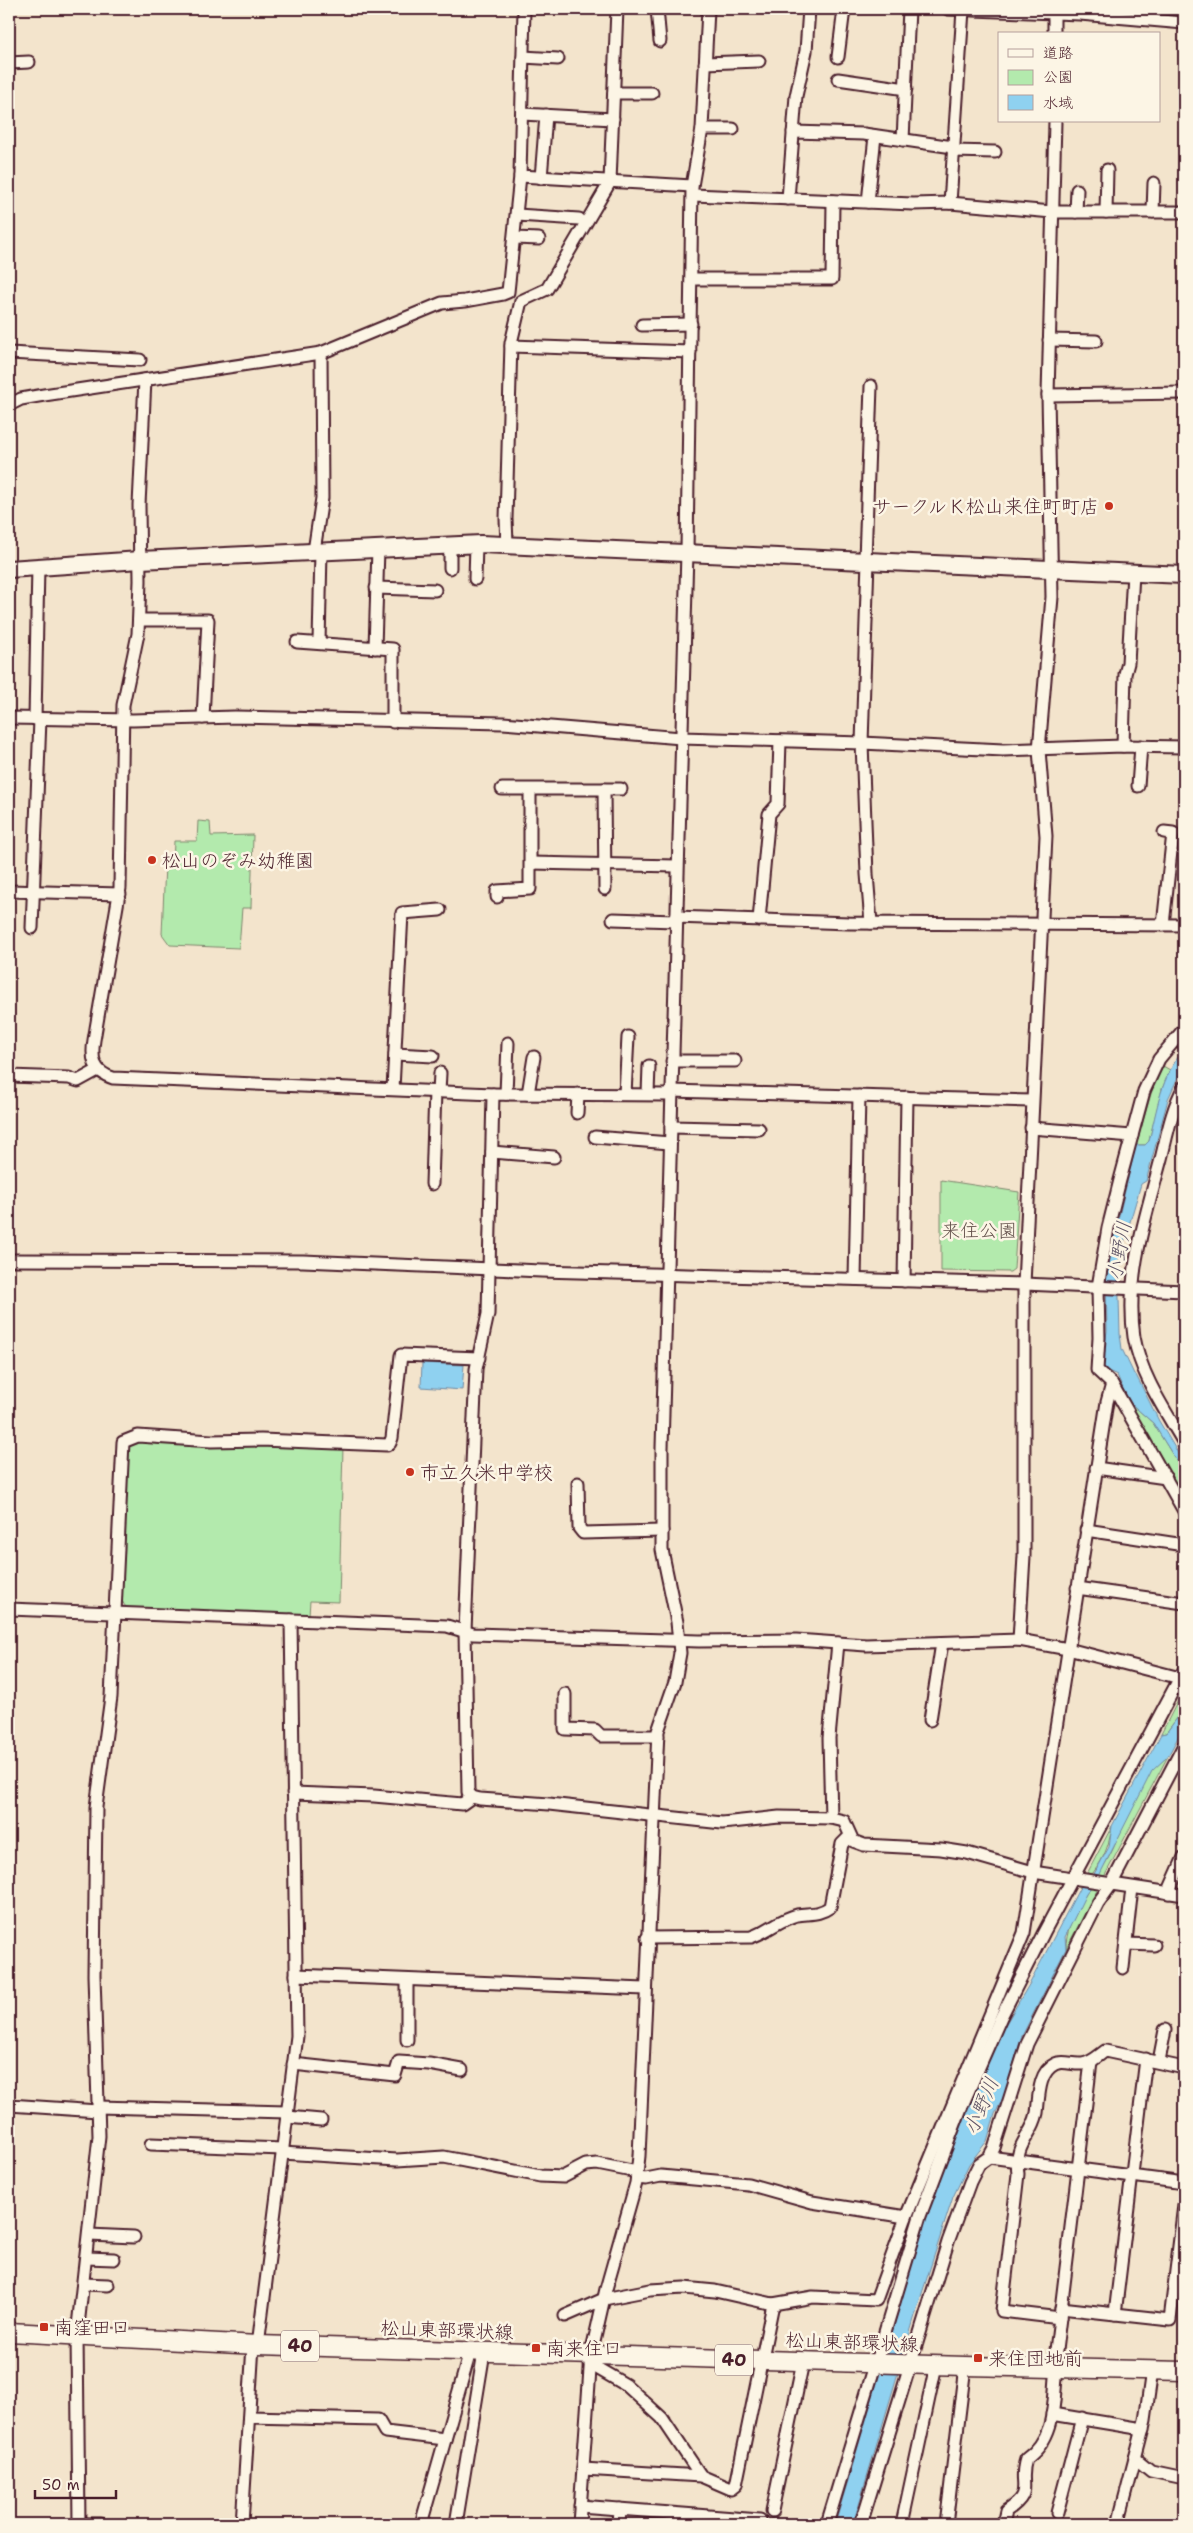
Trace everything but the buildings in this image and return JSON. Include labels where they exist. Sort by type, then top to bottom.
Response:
[{"type":"main road","name":"松山東部環状線","points":[[9,2332],[256,2345],[477,2352],[590,2359],[762,2360],[1184,2371]]},
{"type":"street","points":[[9,405],[21,399],[44,395],[321,354],[442,303],[465,301],[508,292],[520,176],[524,9]]},
{"type":"street","points":[[507,544],[506,520],[513,327],[521,301],[547,289],[610,182],[617,9]]},
{"type":"street","points":[[657,9],[660,41]]},
{"type":"street","points":[[579,2524],[590,2359],[637,2175],[658,1736],[663,1713],[678,1668],[679,1639],[662,1550],[662,1448],[668,1274],[675,919],[687,552],[693,191],[702,129],[708,9]]},
{"type":"street","points":[[788,199],[796,96],[806,51],[809,9]]},
{"type":"street","points":[[838,57],[844,9]]},
{"type":"street","points":[[904,140],[909,9]]},
{"type":"street","points":[[948,9],[1054,14],[1080,12],[1184,23]]},
{"type":"street","points":[[950,203],[953,149],[958,112],[963,10]]},
{"type":"street","points":[[1054,14],[1054,32]]},
{"type":"street","points":[[523,57],[558,59]]},
{"type":"street","points":[[9,63],[29,62]]},
{"type":"street","points":[[705,63],[759,62]]},
{"type":"street","points":[[838,79],[906,89]]},
{"type":"street","points":[[614,93],[652,93]]},
{"type":"street","points":[[522,114],[613,119]]},
{"type":"street","points":[[541,178],[546,115]]},
{"type":"street","points":[[1019,1640],[1024,1556],[1024,1284],[1046,836],[1040,750],[1052,569],[1048,395],[1055,122]]},
{"type":"street","points":[[702,129],[734,129]]},
{"type":"street","points":[[793,132],[875,136],[953,149],[995,152]]},
{"type":"street","points":[[868,202],[875,136]]},
{"type":"street","points":[[1106,212],[1107,170]]},
{"type":"street","points":[[520,176],[610,182],[788,199],[913,204],[950,203],[1052,212],[1184,212]]},
{"type":"street","points":[[1153,212],[1154,183]]},
{"type":"street","points":[[1076,212],[1077,190]]},
{"type":"street","points":[[692,279],[832,279],[834,201]]},
{"type":"street","points":[[516,215],[579,219]]},
{"type":"street","points":[[515,238],[539,239]]},
{"type":"street","points":[[642,325],[691,324]]},
{"type":"street","points":[[1050,340],[1096,342]]},
{"type":"street","points":[[511,346],[690,352]]},
{"type":"street","points":[[9,353],[140,360]]},
{"type":"street","points":[[319,643],[318,551],[322,498],[321,354]]},
{"type":"street","points":[[145,380],[139,505],[139,620],[135,652],[123,705],[120,894],[92,1053],[98,1070],[104,1075],[113,1078],[493,1094],[671,1093],[1032,1101]]},
{"type":"street","points":[[871,386],[862,743],[867,874],[871,923]]},
{"type":"street","points":[[1048,395],[1184,393]]},
{"type":"street","points":[[475,579],[476,544]]},
{"type":"street","points":[[9,569],[318,551],[507,544],[1184,575]]},
{"type":"street","points":[[450,545],[450,568]]},
{"type":"street","points":[[375,648],[378,548]]},
{"type":"street","points":[[32,928],[37,719],[38,566]]},
{"type":"street","points":[[1123,746],[1125,674],[1128,663],[1133,573]]},
{"type":"street","points":[[376,588],[435,590]]},
{"type":"street","points":[[139,620],[208,620],[203,718]]},
{"type":"street","points":[[298,642],[393,649],[393,722]]},
{"type":"street","points":[[9,718],[123,720],[203,718],[503,723],[681,738],[1040,750],[1123,746],[1184,747]]},
{"type":"street","points":[[759,920],[769,814],[778,804],[780,741]]},
{"type":"street","points":[[1138,786],[1141,746]]},
{"type":"street","points":[[502,789],[621,789]]},
{"type":"street","points":[[604,789],[605,889]]},
{"type":"street","points":[[497,897],[497,891],[530,889],[530,790]]},
{"type":"street","points":[[1163,925],[1173,833],[1164,832]]},
{"type":"street","points":[[531,863],[677,866]]},
{"type":"street","points":[[9,891],[120,894]]},
{"type":"street","points":[[392,1090],[402,913],[440,910]]},
{"type":"street","points":[[613,919],[1184,925]]},
{"type":"street","points":[[1184,1029],[1159,1058],[1144,1091],[1108,1228],[1099,1287],[1097,1370],[1112,1384],[1184,1511]]},
{"type":"street","points":[[625,1094],[628,1037]]},
{"type":"street","points":[[506,1094],[508,1043]]},
{"type":"street","points":[[394,1054],[432,1056]]},
{"type":"street","points":[[528,1094],[534,1057]]},
{"type":"street","points":[[672,1061],[735,1061]]},
{"type":"street","points":[[648,1094],[649,1066]]},
{"type":"street","points":[[9,1076],[69,1078],[78,1081],[98,1070]]},
{"type":"street","points":[[432,1184],[437,1091],[440,1073]]},
{"type":"street","points":[[1184,1087],[1171,1121],[1142,1228],[1131,1288],[1134,1338],[1148,1381],[1184,1443]]},
{"type":"street","points":[[472,1797],[468,1792],[465,1631],[476,1379],[488,1314],[493,1094]]},
{"type":"street","points":[[577,1113],[578,1094]]},
{"type":"street","points":[[855,1279],[859,1096]]},
{"type":"street","points":[[904,1281],[907,1098]]},
{"type":"street","points":[[671,1127],[759,1129]]},
{"type":"street","points":[[1031,1128],[1132,1136]]},
{"type":"street","points":[[595,1137],[670,1143]]},
{"type":"street","points":[[492,1152],[554,1157]]},
{"type":"street","points":[[9,1260],[304,1261],[1024,1284],[1184,1291]]},
{"type":"street","points":[[101,2524],[79,2524],[77,2336],[99,2136],[94,1975],[96,1806],[111,1697],[123,1442],[128,1438],[138,1436],[211,1441],[261,1440],[387,1445],[392,1438],[400,1355],[479,1358]]},
{"type":"street","points":[[565,2316],[604,2299],[650,2290],[698,2288],[773,2304],[813,2297],[876,2300],[906,2218],[1021,1942],[1096,1468],[1112,1384]]},
{"type":"street","points":[[1096,1468],[1166,1478]]},
{"type":"street","points":[[578,1484],[579,1528],[583,1533],[662,1531]]},
{"type":"street","points":[[1086,1530],[1184,1545]]},
{"type":"street","points":[[1077,1588],[1184,1603]]},
{"type":"street","points":[[9,1609],[446,1626],[473,1634],[531,1636],[899,1645],[1019,1640],[1068,1649],[1183,1676],[1001,2017],[961,2108],[920,2216],[826,2524]]},
{"type":"street","points":[[242,2524],[248,2417],[256,2345],[297,2036],[291,1620]]},
{"type":"street","points":[[831,1818],[829,1738],[838,1643]]},
{"type":"street","points":[[930,1720],[942,1643]]},
{"type":"street","points":[[565,1694],[564,1729],[595,1730],[601,1736],[658,1736]]},
{"type":"street","points":[[861,2524],[908,2364],[948,2242],[970,2182],[979,2164],[988,2157],[994,2148],[1001,2122],[1012,2097],[1027,2044],[1098,1903],[1184,1745]]},
{"type":"street","points":[[293,1793],[374,1796],[462,1804],[472,1797],[722,1823],[779,1817],[831,1818],[844,1821],[853,1841],[864,1845],[941,1849],[967,1853],[1033,1872],[1184,1895]]},
{"type":"street","points":[[648,1938],[750,1937],[765,1932],[786,1918],[821,1913],[830,1907],[842,1844],[850,1836]]},
{"type":"street","points":[[1168,1893],[1184,1857]]},
{"type":"street","points":[[1123,1968],[1132,1888]]},
{"type":"street","points":[[1126,1944],[1154,1945]]},
{"type":"street","points":[[296,1974],[645,1990]]},
{"type":"street","points":[[407,1980],[407,2040]]},
{"type":"street","points":[[1159,2061],[1165,2030]]},
{"type":"street","points":[[1184,2068],[1159,2061],[1105,2051],[1091,2062],[1082,2064],[1061,2062],[1050,2068],[1038,2095],[1037,2114],[1018,2152],[1016,2161],[1018,2174],[1002,2311],[1115,2314],[1170,2320],[1180,2274],[1184,2205]]},
{"type":"street","points":[[1115,2314],[1146,2059]]},
{"type":"street","points":[[293,2064],[395,2075],[399,2062],[430,2064],[462,2070]]},
{"type":"street","points":[[1003,2524],[1006,2511],[1021,2501],[1024,2495],[1026,2459],[1036,2452],[1046,2438],[1052,2414],[1060,2313],[1091,2062]]},
{"type":"street","points":[[9,2105],[287,2114],[321,2120]]},
{"type":"street","points":[[151,2144],[282,2151],[397,2160],[444,2157],[540,2176],[563,2177],[586,2165],[596,2164],[646,2179],[661,2176],[748,2184],[812,2202],[906,2218]]},
{"type":"street","points":[[988,2157],[1184,2183]]},
{"type":"street","points":[[88,2235],[134,2237]]},
{"type":"street","points":[[86,2258],[114,2259]]},
{"type":"street","points":[[83,2284],[108,2285]]},
{"type":"street","points":[[583,2469],[701,2476],[732,2489],[736,2485],[773,2304]]},
{"type":"street","points":[[421,2524],[445,2439],[477,2352]]},
{"type":"street","points":[[456,2524],[477,2352]]},
{"type":"street","points":[[590,2359],[626,2385],[662,2418],[701,2476]]},
{"type":"street","points":[[772,2511],[803,2362]]},
{"type":"street","points":[[902,2524],[936,2366]]},
{"type":"street","points":[[946,2524],[966,2366]]},
{"type":"street","points":[[1118,2524],[1143,2429],[1152,2370]]},
{"type":"street","points":[[1052,2414],[1143,2429]]},
{"type":"street","points":[[248,2417],[378,2420],[385,2432],[445,2439]]},
{"type":"street","points":[[1057,2513],[1082,2418]]},
{"type":"street","points":[[1135,2458],[1151,2471],[1184,2478]]},
{"type":"street","points":[[580,2506],[620,2509],[668,2519],[760,2520],[760,2524]]},
{"type":"street","points":[[619,2524],[620,2509]]},
{"type":"green space","points":[[198,821],[210,822],[211,836],[253,835],[251,908],[242,908],[239,948],[170,945],[162,934],[165,864],[173,864],[174,841],[197,841]]},
{"type":"green space","points":[[1163,1066],[1170,1070],[1162,1089],[1149,1141],[1145,1145],[1136,1145],[1153,1087]]},
{"type":"green space","name":"来住公園","points":[[941,1180],[1019,1192],[1014,1269],[1010,1272],[941,1271]]},
{"type":"green space","points":[[1129,1402],[1153,1423],[1184,1473],[1184,1497]]},
{"type":"green space","points":[[133,1441],[343,1447],[339,1602],[310,1601],[309,1615],[127,1609],[122,1601],[124,1453],[125,1446]]},
{"type":"green space","points":[[1184,1689],[1184,1709],[1166,1733],[1161,1734]]},
{"type":"green space","points":[[1168,1756],[1066,1949],[1067,1936],[1077,1910],[1107,1861],[1147,1777]]},
{"type":"green space","points":[[1112,1826],[1105,1853],[1092,1875],[1079,1889]]},
{"type":"water","name":"小野川","points":[[1184,1050],[1184,1064],[1168,1099],[1146,1181],[1141,1184],[1118,1263],[1122,1349],[1159,1421],[1184,1463],[1184,1473],[1153,1423],[1129,1402],[1117,1375],[1104,1369],[1102,1363],[1107,1331],[1106,1270],[1136,1145],[1145,1145],[1149,1141],[1165,1082],[1170,1070]]},
{"type":"water","points":[[422,1363],[464,1365],[462,1390],[421,1387]]},
{"type":"water","name":"小野川","points":[[1184,1709],[1184,1726],[1168,1756],[1152,1771],[1099,1876],[1086,1894],[1065,1937],[1066,1949],[1021,2038],[1005,2094],[995,2114],[987,2141],[969,2164],[953,2197],[917,2309],[853,2524],[835,2524],[928,2211],[1001,2032],[1030,1983],[1079,1889],[1094,1874],[1109,1847],[1112,1826],[1161,1734],[1166,1733]]},
{"type":"place","name":"サークルＫ松山来住町町店","points":[[1109,506]]},
{"type":"place","name":"松山のぞみ幼稚園","points":[[152,860]]},
{"type":"place","name":"市立久米中学校","points":[[410,1472]]},
{"type":"place","name":"南窪田口","points":[[44,2327]]},
{"type":"place","name":"南来住口","points":[[536,2348]]},
{"type":"place","name":"来住団地前","points":[[978,2358]]}]
